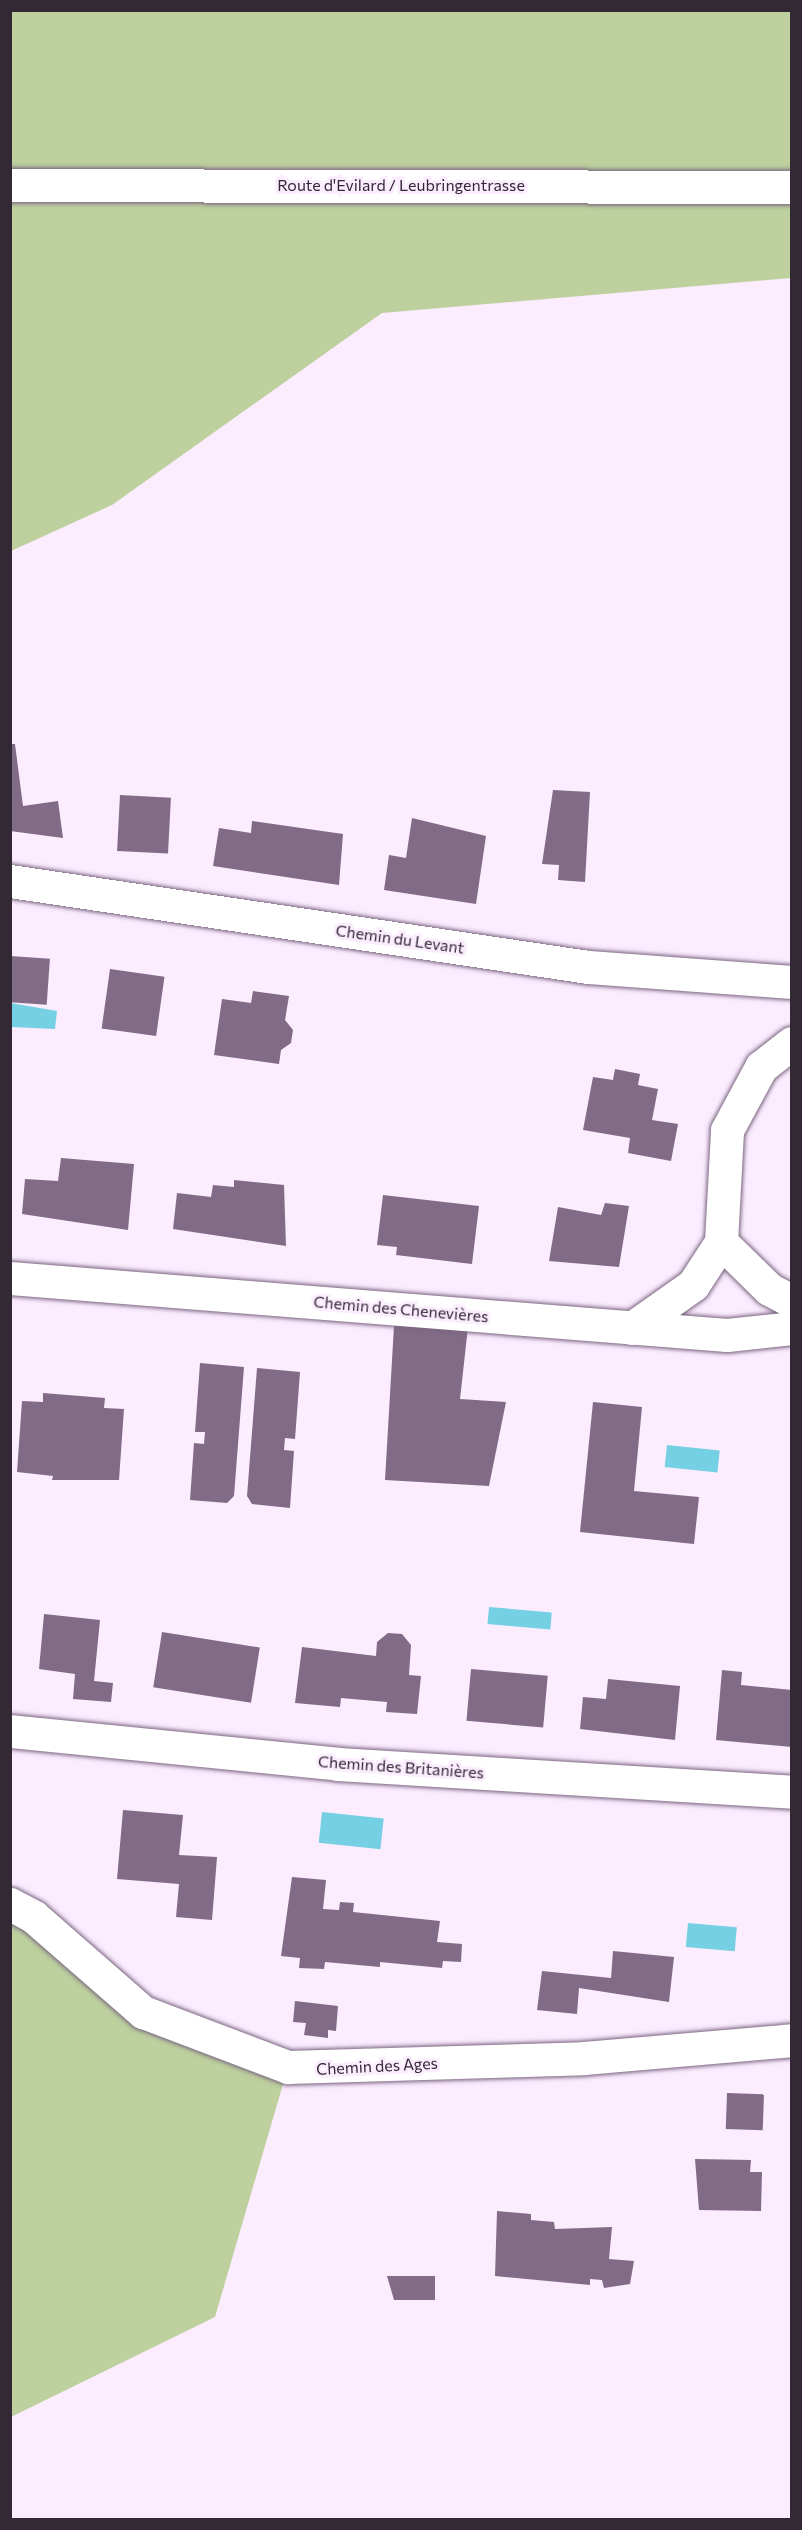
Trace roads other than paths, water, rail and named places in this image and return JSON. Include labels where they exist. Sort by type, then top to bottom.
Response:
[{"type":"street","name":"Route d'Evilard / Leubringentrasse","points":[[10,185],[792,187]]},
{"type":"street","name":"Chemin du Levant","points":[[10,881],[588,967],[792,982]]},
{"type":"street","points":[[632,1328],[693,1285],[721,1242],[727,1130],[761,1067],[792,1043]]},
{"type":"street","points":[[721,1242],[769,1289],[792,1301]]},
{"type":"street","name":"Chemin des Chenevières","points":[[10,1278],[727,1335],[792,1328]]},
{"type":"street","name":"Chemin des Britanières","points":[[10,1731],[338,1764],[792,1792]]},
{"type":"street","name":"Chemin des Ages","points":[[10,1904],[34,1917],[143,2012],[288,2067],[584,2058],[792,2040]]},
{"type":"water","points":[[11,1003],[57,1011],[55,1029],[11,1027]]},
{"type":"water","points":[[667,1445],[720,1451],[717,1472],[665,1467]]},
{"type":"water","points":[[489,1607],[552,1612],[550,1629],[488,1624]]},
{"type":"water","points":[[322,1812],[384,1818],[380,1849],[319,1843]]},
{"type":"water","points":[[688,1923],[737,1927],[735,1951],[686,1947]]}]
